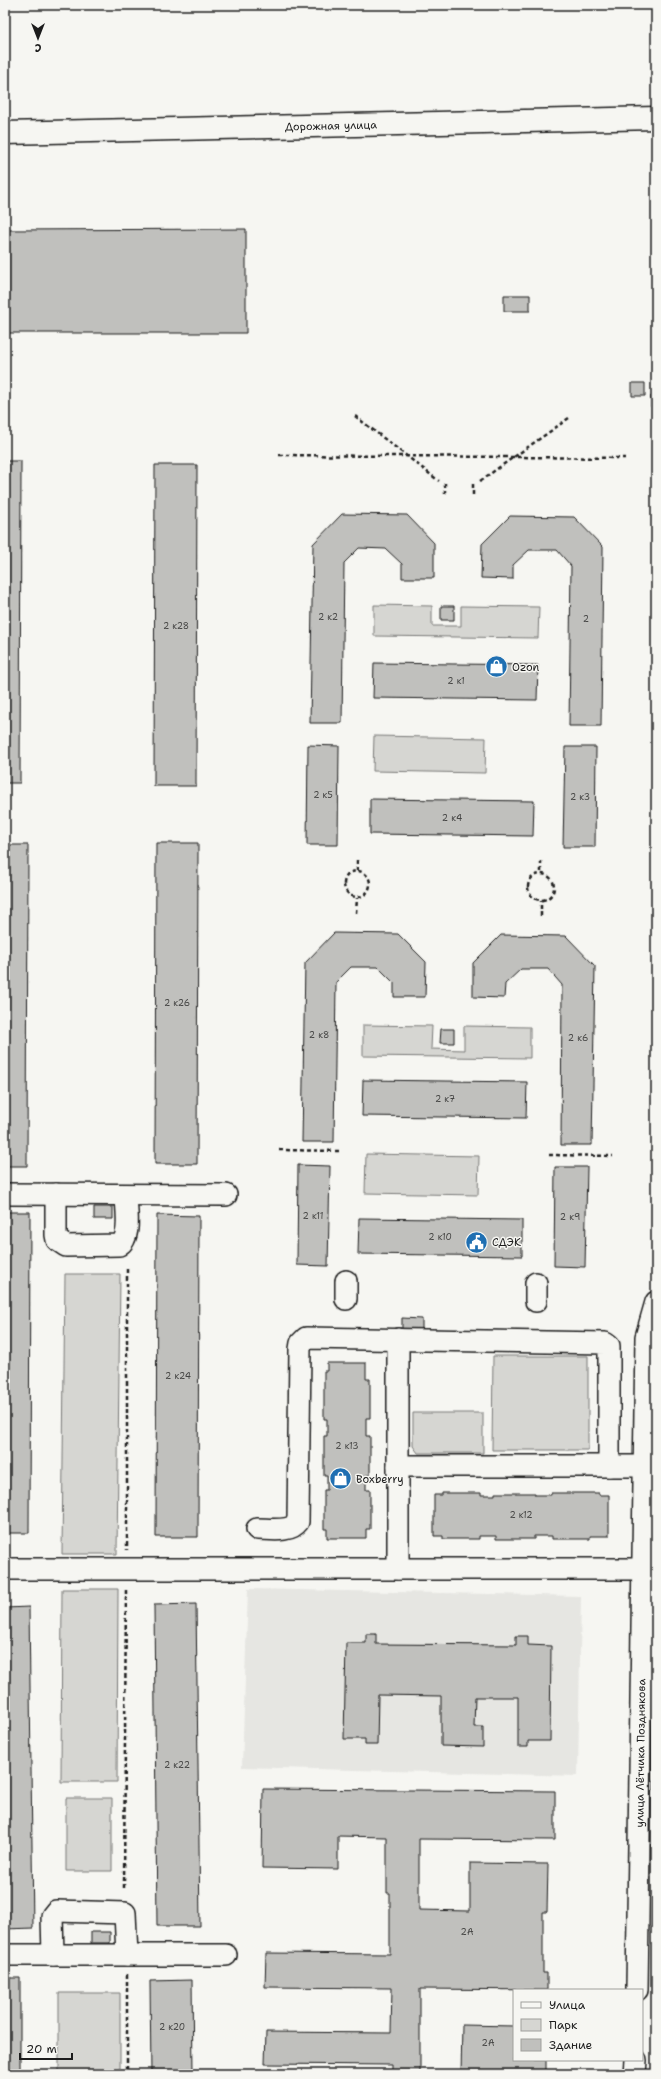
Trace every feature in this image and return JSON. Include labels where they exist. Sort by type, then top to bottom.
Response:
[{"type":"main road","name":"Дорожная улица","points":[[5,133],[656,118]]},
{"type":"street","points":[[5,1194],[226,1194]]},
{"type":"street","points":[[56,1194],[56,1235],[57,1240],[66,1246],[118,1245],[123,1243],[126,1234],[126,1194]]},
{"type":"street","name":"улица Лётчика Позднякова","points":[[636,1989],[646,1337],[656,1302]]},
{"type":"street","points":[[257,1529],[287,1529],[294,1527],[298,1522],[300,1349],[301,1343],[306,1338],[605,1342],[609,1346],[609,1466]]},
{"type":"street","points":[[398,1339],[398,1570]]},
{"type":"street","points":[[398,1466],[644,1466]]},
{"type":"street","points":[[5,1570],[643,1570]]},
{"type":"street","points":[[52,1955],[52,1916],[56,1911],[63,1911],[125,1913],[126,1955]]},
{"type":"street","points":[[5,1955],[226,1955]]},
{"type":"street","points":[[635,2074],[636,2061]]},
{"type":"path","points":[[355,416],[439,481]]},
{"type":"path","points":[[480,482],[569,418]]},
{"type":"path","points":[[279,455],[625,458]]},
{"type":"path","points":[[445,481],[445,494]]},
{"type":"path","points":[[473,482],[473,494]]},
{"type":"path","points":[[357,858],[357,871]]},
{"type":"path","points":[[541,861],[541,874]]},
{"type":"path","points":[[357,871],[363,872],[370,881],[367,893],[356,898],[351,896],[343,887],[346,876],[357,871]]},
{"type":"path","points":[[541,874],[551,879],[554,884],[551,895],[541,900],[531,895],[528,884],[536,875],[541,874]]},
{"type":"path","points":[[356,898],[356,913]]},
{"type":"path","points":[[541,900],[541,916]]},
{"type":"path","points":[[279,1150],[342,1151]]},
{"type":"path","points":[[548,1155],[613,1156]]},
{"type":"path","points":[[126,1955],[127,2074]]},
{"type":"shaded area","points":[[248,1589],[581,1596],[578,1776],[242,1767]]},
{"type":"green space","points":[[374,605],[432,606],[432,626],[461,626],[461,606],[539,607],[538,638],[374,636]]},
{"type":"green space","points":[[374,736],[486,738],[485,773],[373,771]]},
{"type":"green space","points":[[363,1025],[432,1026],[431,1049],[464,1050],[464,1026],[530,1027],[530,1058],[363,1056]]},
{"type":"green space","points":[[366,1154],[479,1156],[478,1195],[365,1193]]},
{"type":"green space","points":[[65,1274],[120,1274],[117,1554],[62,1554]]},
{"type":"green space","points":[[493,1356],[588,1356],[588,1450],[492,1450]]},
{"type":"green space","points":[[413,1413],[483,1413],[483,1453],[418,1453],[413,1446]]},
{"type":"green space","points":[[62,1589],[118,1589],[117,1782],[61,1782]]},
{"type":"green space","points":[[66,1798],[112,1798],[112,1871],[66,1871]]},
{"type":"green space","points":[[59,1993],[120,1993],[120,2074],[59,2074]]},
{"type":"building","points":[[246,229],[246,333],[5,333],[5,230]]},
{"type":"building","points":[[504,295],[530,295],[530,311],[504,311]]},
{"type":"building","points":[[632,383],[645,383],[645,396],[632,396]]},
{"type":"building","points":[[651,396],[656,397],[656,407],[651,407]]},
{"type":"building","points":[[5,461],[21,461],[20,783],[5,783]]},
{"type":"building","points":[[155,465],[197,465],[196,786],[154,786]]},
{"type":"building","points":[[342,514],[407,515],[434,543],[434,578],[402,578],[402,564],[386,549],[359,548],[344,563],[342,723],[310,723],[313,544]]},
{"type":"building","points":[[510,516],[574,517],[603,547],[601,726],[569,726],[571,566],[557,550],[529,550],[513,565],[513,579],[481,578],[482,544]]},
{"type":"building","points":[[441,606],[454,606],[454,620],[441,620]]},
{"type":"building","points":[[374,663],[538,665],[537,700],[373,698]]},
{"type":"building","points":[[308,745],[339,746],[338,845],[307,845]]},
{"type":"building","points":[[565,747],[596,747],[595,847],[563,847]]},
{"type":"building","points":[[370,799],[534,801],[533,836],[370,834]]},
{"type":"building","points":[[156,843],[198,843],[197,1164],[155,1164]]},
{"type":"building","points":[[5,845],[28,845],[27,1166],[5,1166]]},
{"type":"building","points":[[334,933],[398,934],[426,962],[425,997],[394,997],[394,983],[378,967],[351,967],[336,982],[334,1142],[302,1142],[305,963]]},
{"type":"building","points":[[501,935],[566,936],[595,966],[592,1145],[561,1145],[562,985],[548,969],[521,969],[505,984],[504,998],[473,997],[473,963]]},
{"type":"building","points":[[441,1029],[454,1029],[454,1043],[440,1043]]},
{"type":"building","points":[[363,1080],[527,1082],[526,1118],[362,1116]]},
{"type":"building","points":[[298,1165],[330,1166],[328,1266],[297,1265]]},
{"type":"building","points":[[555,1167],[587,1167],[585,1267],[554,1266]]},
{"type":"building","points":[[94,1207],[113,1207],[113,1219],[94,1219]]},
{"type":"building","points":[[5,1212],[30,1212],[29,1533],[5,1533]]},
{"type":"building","points":[[157,1215],[199,1216],[198,1537],[156,1537]]},
{"type":"building","points":[[359,1218],[522,1220],[522,1256],[358,1254]]},
{"type":"building","points":[[402,1318],[422,1319],[422,1333],[402,1333]]},
{"type":"building","points":[[327,1363],[366,1363],[366,1379],[370,1379],[370,1418],[366,1418],[366,1436],[370,1436],[370,1475],[366,1475],[366,1490],[370,1490],[370,1529],[366,1529],[366,1538],[327,1538],[327,1529],[324,1529],[324,1490],[327,1490],[327,1475],[324,1475],[324,1436],[327,1436],[327,1419],[324,1419],[324,1371],[327,1371]]},
{"type":"building","points":[[442,1493],[481,1493],[481,1495],[495,1495],[495,1493],[535,1493],[535,1495],[551,1495],[551,1493],[599,1493],[599,1495],[609,1495],[609,1536],[590,1536],[590,1539],[552,1539],[552,1536],[534,1536],[534,1539],[496,1539],[496,1536],[479,1536],[479,1539],[443,1539],[443,1536],[434,1536],[434,1495],[442,1495]]},
{"type":"building","points":[[196,1604],[200,1926],[157,1926],[154,1605]]},
{"type":"building","points":[[29,1607],[33,1928],[5,1929],[5,1608]]},
{"type":"building","points":[[366,1634],[376,1634],[376,1644],[516,1645],[516,1636],[528,1636],[528,1645],[551,1646],[550,1741],[528,1741],[528,1747],[518,1747],[518,1697],[475,1697],[474,1727],[483,1727],[483,1747],[441,1746],[441,1696],[378,1695],[377,1745],[365,1745],[365,1739],[344,1739],[346,1643],[366,1643]]},
{"type":"building","points":[[656,1667],[656,1790],[654,1790]]},
{"type":"building","points":[[263,1789],[555,1791],[555,1840],[419,1839],[419,1910],[470,1911],[470,1863],[548,1864],[547,1912],[543,1912],[543,1973],[547,1973],[547,1989],[420,1989],[420,2074],[392,2074],[392,2065],[265,2064],[266,2032],[391,2033],[392,1988],[265,1987],[266,1953],[390,1954],[390,1893],[387,1893],[387,1837],[338,1836],[338,1869],[262,1868]]},
{"type":"building","points":[[91,1932],[110,1932],[110,1943],[91,1943]]},
{"type":"building","points":[[5,1978],[20,1978],[20,2074],[5,2074]]},
{"type":"building","points":[[192,1980],[193,2074],[151,2074],[150,1981]]},
{"type":"building","points":[[462,2025],[513,2026],[513,2061],[546,2061],[546,2071],[532,2071],[532,2074],[461,2074]]},
{"type":"place","name":"Ozon","points":[[496,667]]},
{"type":"place","name":"СДЭК","points":[[477,1242]]},
{"type":"place","name":"Boxberry","points":[[340,1479]]}]
